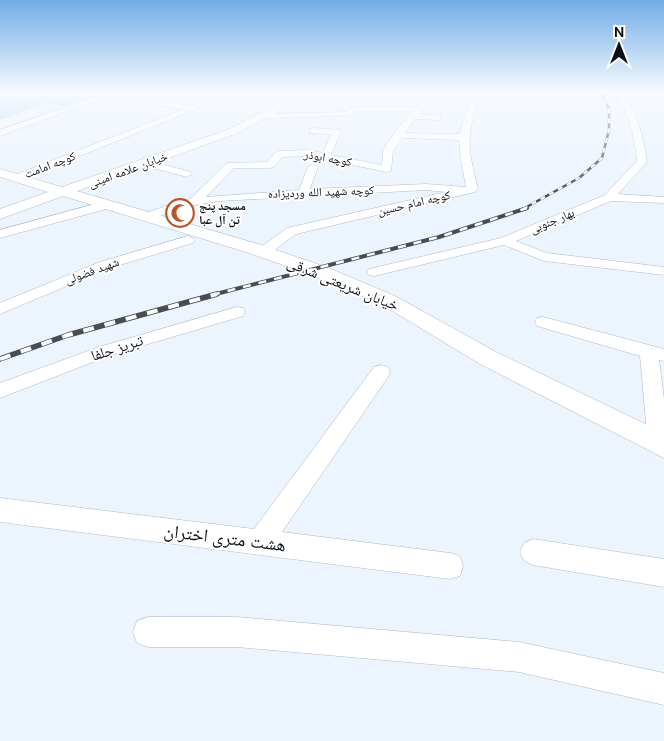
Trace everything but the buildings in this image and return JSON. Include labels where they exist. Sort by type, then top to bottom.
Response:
[{"type":"street","points":[[0,133],[18,127]]},
{"type":"street","name":"کوچه امامت","points":[[16,178],[147,127]]},
{"type":"street","name":"خیابان علامه امینی","points":[[0,214],[146,163],[242,127]]},
{"type":"street","name":"کوچه ابوذر","points":[[194,202],[231,165],[270,165],[279,154],[302,152],[388,169],[388,150],[404,127]]},
{"type":"street","name":"کوچه امام حسین","points":[[263,252],[292,232],[468,191],[472,188],[464,156],[465,127]]},
{"type":"street","name":"بهار جنوبی","points":[[374,272],[505,240],[609,197],[642,162],[636,127]]},
{"type":"street","points":[[313,131],[336,132],[326,156]]},
{"type":"street","points":[[397,135],[464,137]]},
{"type":"street","points":[[146,163],[188,174]]},
{"type":"street","points":[[304,193],[313,167]]},
{"type":"street","name":"خیابان شریعتی شرقی","points":[[0,174],[263,252],[322,272],[388,300],[488,358],[662,445]]},
{"type":"street","name":"کوچه شهید الله وردیزاده","points":[[147,217],[181,204],[247,196],[426,187],[468,191]]},
{"type":"street","points":[[609,197],[664,200]]},
{"type":"street","points":[[0,234],[106,205]]},
{"type":"street","name":"شهید فضولی","points":[[0,310],[105,265],[188,240]]},
{"type":"street","points":[[505,240],[544,256],[664,271]]},
{"type":"street","name":"تبریز جلفا","points":[[0,391],[105,351],[237,312]]},
{"type":"street","points":[[543,322],[656,354],[662,445]]},
{"type":"street","points":[[260,542],[381,372]]},
{"type":"street","name":"هشت متری اختران","points":[[0,510],[450,566]]},
{"type":"street","points":[[533,552],[664,573]]},
{"type":"street","points":[[148,632],[237,632],[519,657],[664,689]]},
{"type":"railway","points":[[523,209],[579,178],[602,158],[609,127]]},
{"type":"railway","points":[[212,295],[439,237],[527,208]]},
{"type":"railway","points":[[0,359],[68,335],[217,294]]},
{"type":"place","name":"مسجد پنج تن آل عبا","points":[[180,213]]}]
